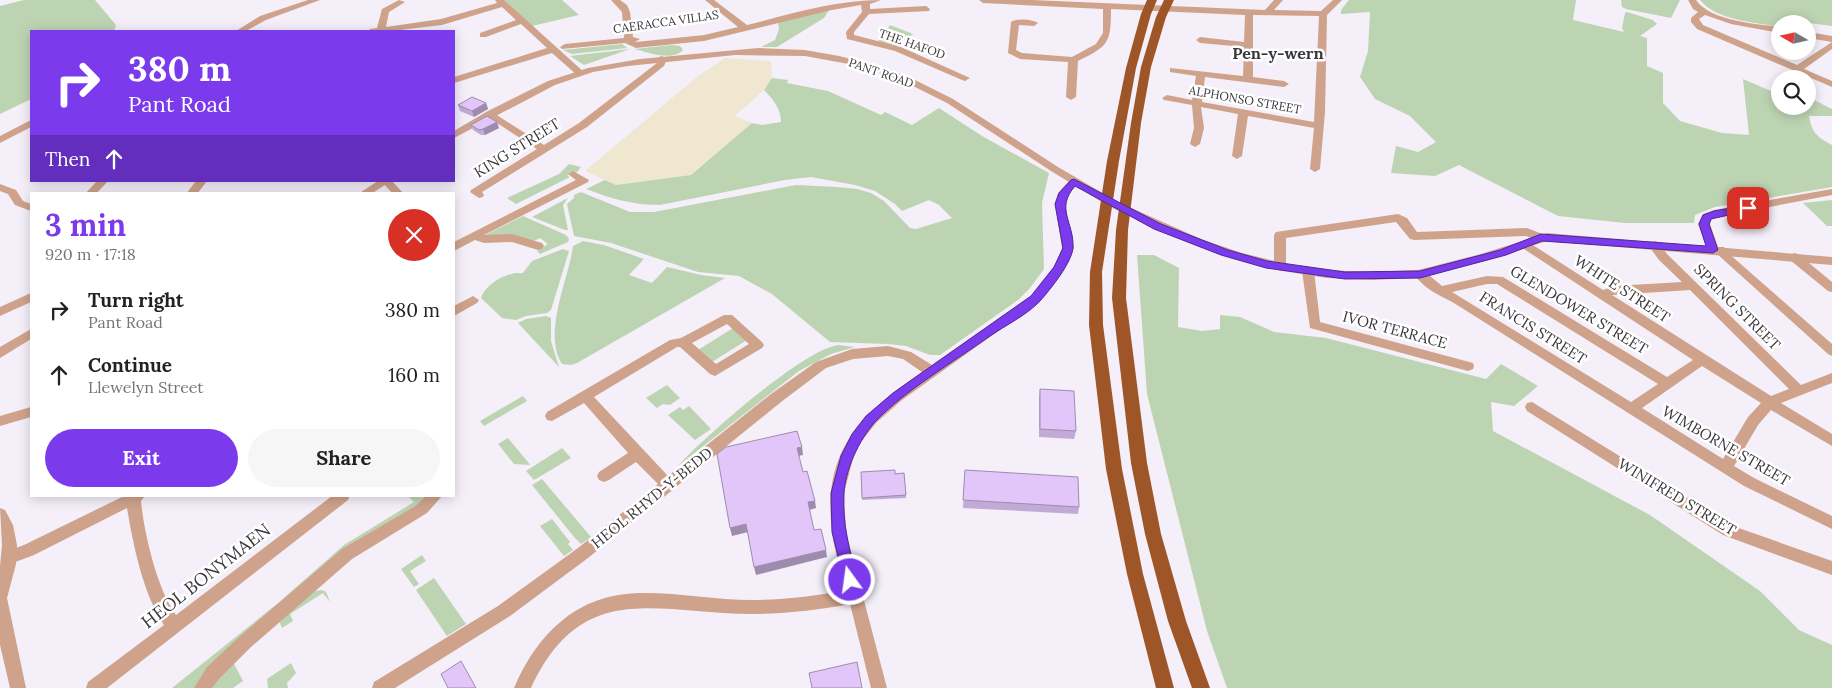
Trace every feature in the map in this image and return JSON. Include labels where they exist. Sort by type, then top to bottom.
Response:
[{"type":"highway","points":[[1152,1],[1146,14],[1131,68],[1113,161],[1096,272],[1096,325],[1114,469],[1135,574],[1165,688]]},
{"type":"highway","points":[[1168,2],[1161,16],[1146,67],[1122,230],[1119,298],[1139,463],[1153,534],[1177,621],[1201,688]]},
{"type":"street","points":[[242,30],[263,18],[316,0]]},
{"type":"street","points":[[616,0],[624,7],[626,12],[632,43],[688,40],[742,25],[837,3],[877,0]]},
{"type":"street","points":[[709,0],[742,25]]},
{"type":"street","points":[[983,0],[1269,14],[1323,14],[1338,0]]},
{"type":"street","points":[[1216,0],[1224,13]]},
{"type":"street","points":[[1269,14],[1268,11],[1279,0]]},
{"type":"street","points":[[1692,0],[1697,8],[1704,12],[1727,20],[1771,28]]},
{"type":"street","name":"THE HAFOD","points":[[865,1],[866,12],[850,32],[850,36],[898,49],[965,78]]},
{"type":"street","points":[[377,30],[385,11],[401,2]]},
{"type":"street","points":[[384,30],[442,22],[500,2],[580,72]]},
{"type":"street","points":[[1034,23],[1015,22],[1011,51],[1020,56],[1073,60],[1099,46],[1107,32],[1107,6]]},
{"type":"street","name":"THE HAFOD","points":[[866,12],[926,9]]},
{"type":"street","points":[[1704,12],[1695,18],[1695,22],[1700,27],[1832,84]]},
{"type":"street","points":[[1248,79],[1250,13]]},
{"type":"street","points":[[1315,169],[1319,126],[1323,14]]},
{"type":"street","name":"CAERACCA VILLAS","points":[[566,47],[632,43],[742,25],[769,15]]},
{"type":"street","points":[[483,35],[521,21]]},
{"type":"street","points":[[1816,36],[1832,39]]},
{"type":"street","points":[[688,40],[690,56]]},
{"type":"street","points":[[1200,40],[1249,46]]},
{"type":"street","points":[[1798,69],[1832,45]]},
{"type":"street","points":[[455,80],[554,49]]},
{"type":"street","name":"PANT ROAD","points":[[455,134],[489,114],[580,72],[662,59],[774,51],[822,56],[874,68],[908,80],[938,95],[1025,148],[1074,182],[1158,227],[1244,259],[1280,267],[1345,275],[1420,274],[1503,253],[1541,238]]},
{"type":"street","name":"KING STREET","points":[[479,195],[474,192],[579,128],[661,64],[662,59]]},
{"type":"street","points":[[1071,97],[1073,60]]},
{"type":"street","points":[[1173,70],[1284,84]]},
{"type":"street","points":[[1195,144],[1199,128],[1196,104],[1201,73]]},
{"type":"street","name":"ALPHONSO STREET","points":[[1167,98],[1319,126]]},
{"type":"street","points":[[1237,156],[1243,113]]},
{"type":"street","points":[[489,114],[543,150]]},
{"type":"street","points":[[0,140],[30,124]]},
{"type":"street","points":[[455,246],[584,180],[573,174]]},
{"type":"street","points":[[92,192],[102,182]]},
{"type":"street","points":[[193,192],[201,182]]},
{"type":"street","points":[[367,192],[384,182]]},
{"type":"street","points":[[387,182],[397,192]]},
{"type":"street","points":[[879,688],[839,532],[837,493],[847,456],[856,438],[871,419],[931,371],[1035,299],[1059,269],[1068,248],[1060,204],[1062,195],[1074,182]]},
{"type":"street","points":[[0,187],[12,192],[19,203],[30,208]]},
{"type":"street","points":[[1832,192],[1714,214],[1706,217],[1704,224],[1716,250],[1832,351]]},
{"type":"street","points":[[1280,267],[1280,235],[1398,218],[1403,221],[1414,236],[1527,232],[1541,238],[1654,245],[1832,261]]},
{"type":"street","points":[[474,236],[484,239],[512,238],[538,246]]},
{"type":"street","name":"WHITE STREET","points":[[1525,244],[1702,360],[1832,441]]},
{"type":"street","name":"SPRING STREET","points":[[1654,245],[1663,257],[1798,390]]},
{"type":"street","points":[[1794,257],[1832,288]]},
{"type":"street","name":"IVOR TERRACE","points":[[1308,271],[1314,325],[1468,366]]},
{"type":"street","name":"FRANCIS STREET","points":[[1420,274],[1428,284],[1458,300],[1631,409]]},
{"type":"street","name":"GLENDOWER STREET","points":[[1439,291],[1487,280],[1499,280],[1668,384]]},
{"type":"street","points":[[1602,295],[1614,290],[1693,286]]},
{"type":"street","points":[[0,312],[30,297]]},
{"type":"street","points":[[455,311],[473,300]]},
{"type":"street","points":[[552,416],[674,343],[683,342],[728,318],[758,344],[715,371],[683,342]]},
{"type":"street","points":[[0,352],[30,334]]},
{"type":"street","name":"HEOL RHYD-Y-BEDD","points":[[380,688],[504,611],[583,553],[669,486],[776,398],[821,365],[852,354],[888,351],[907,355],[931,371]]},
{"type":"street","points":[[1631,409],[1702,360]]},
{"type":"street","points":[[1726,467],[1753,421],[1770,402],[1832,378]]},
{"type":"street","points":[[585,396],[637,454],[669,486]]},
{"type":"street","name":"WINIFRED STREET","points":[[1532,407],[1728,531],[1832,568]]},
{"type":"street","name":"WIMBORNE STREET","points":[[1631,409],[1749,482],[1832,523]]},
{"type":"street","points":[[0,421],[30,412]]},
{"type":"street","points":[[604,476],[637,454]]},
{"type":"street","points":[[10,557],[29,550],[134,497],[138,529],[163,610],[174,626]]},
{"type":"street","name":"HEOL BONYMAEN","points":[[94,688],[342,497]]},
{"type":"street","points":[[202,688],[213,672],[245,642],[347,554],[422,509],[433,497]]},
{"type":"street","points":[[0,514],[11,542],[10,557],[0,596]]},
{"type":"street","points":[[522,688],[533,664],[554,634],[598,607],[638,600],[752,607],[822,602],[854,596]]},
{"type":"street","points":[[0,600],[18,688]]},
{"type":"shaded area","points":[[725,58],[771,61],[772,78],[764,90],[735,116],[752,123],[691,175],[616,185],[585,171],[697,77]]},
{"type":"green space","points":[[24,0],[95,0],[116,25],[114,30],[30,30],[30,99],[0,114],[0,6]]},
{"type":"green space","points":[[504,0],[562,0],[579,15],[532,26]]},
{"type":"green space","points":[[1349,0],[1576,0],[1573,20],[1624,32],[1622,28],[1625,13],[1627,12],[1653,20],[1657,24],[1640,36],[1647,38],[1647,66],[1663,73],[1663,103],[1680,121],[1722,133],[1749,135],[1743,79],[1771,91],[1771,115],[1816,115],[1816,101],[1832,109],[1832,116],[1809,116],[1816,134],[1832,145],[1832,187],[1715,207],[1695,215],[1694,223],[1625,223],[1558,216],[1459,165],[1435,176],[1391,173],[1396,146],[1418,152],[1436,142],[1410,116],[1375,99],[1360,77],[1368,51],[1370,12],[1341,14],[1341,10]]},
{"type":"green space","points":[[1621,0],[1680,0],[1671,18],[1626,9],[1622,7]]},
{"type":"green space","points":[[1700,0],[1832,0],[1832,26],[1816,24],[1816,15],[1771,15],[1771,26],[1737,20],[1707,7]]},
{"type":"green space","points":[[829,10],[824,18],[777,47],[761,47],[775,40],[779,29],[778,22]]},
{"type":"green space","points":[[890,25],[913,34],[895,47],[876,42],[881,39]]},
{"type":"green space","points":[[622,44],[627,48],[572,54],[563,50]]},
{"type":"green space","points":[[672,45],[680,46],[683,50],[678,54],[666,56],[634,49]]},
{"type":"green space","points":[[630,49],[584,65],[570,56]]},
{"type":"green space","points":[[772,78],[788,80],[787,83],[828,91],[881,115],[885,112],[912,125],[939,108],[982,136],[1049,173],[1042,203],[1044,269],[1030,288],[1018,300],[940,355],[930,355],[906,346],[830,342],[772,294],[739,276],[698,272],[611,243],[574,236],[567,204],[574,198],[574,195],[581,192],[630,212],[654,212],[796,185],[837,187],[857,189],[871,193],[884,201],[910,228],[916,229],[952,218],[939,205],[929,200],[902,211],[875,191],[855,185],[811,177],[785,180],[660,205],[623,201],[586,189],[605,180],[616,185],[691,175],[752,123],[762,125],[781,122],[780,113],[776,105],[764,90]]},
{"type":"green space","points":[[569,164],[581,167],[576,173],[571,172],[567,176],[570,177],[516,204],[507,198],[559,174]]},
{"type":"green space","points":[[568,198],[563,205],[568,230],[532,217]]},
{"type":"green space","points":[[1832,200],[1832,226],[1827,226],[1803,203]]},
{"type":"green space","points":[[523,216],[566,235],[569,239],[568,242],[540,254],[537,251],[548,244],[540,238],[534,241],[483,236]]},
{"type":"green space","points":[[583,241],[604,245],[644,259],[629,275],[652,283],[667,267],[701,275],[725,278],[577,363],[571,365],[562,364],[557,352],[555,337],[558,306],[573,246]]},
{"type":"green space","points":[[563,249],[569,251],[551,310],[547,313],[526,316],[516,320],[502,318],[481,298],[485,290],[498,280],[513,273],[523,273],[532,261]]},
{"type":"green space","points":[[1137,255],[1154,255],[1179,268],[1178,327],[1202,331],[1220,329],[1220,315],[1240,317],[1274,332],[1326,338],[1486,379],[1501,364],[1538,386],[1514,406],[1491,402],[1493,431],[1650,515],[1760,591],[1799,630],[1832,645],[1832,688],[1227,688],[1207,631],[1147,394]]},
{"type":"green space","points":[[546,316],[551,318],[551,341],[559,367],[518,323],[526,319]]},
{"type":"green space","points":[[733,328],[747,340],[712,362],[698,350]]},
{"type":"green space","points":[[838,345],[855,347],[831,354],[799,371],[678,466],[731,416],[779,378],[822,350]]},
{"type":"green space","points":[[667,385],[680,398],[670,405],[663,404],[657,408],[646,398]]},
{"type":"green space","points":[[523,396],[527,401],[484,426],[480,421]]},
{"type":"green space","points":[[689,406],[711,429],[695,440],[668,415],[680,407],[683,410]]},
{"type":"green space","points":[[508,438],[530,465],[514,464],[498,444]]},
{"type":"green space","points":[[562,448],[571,458],[534,480],[526,471]]},
{"type":"green space","points":[[542,479],[591,537],[581,544],[575,538],[532,485]]},
{"type":"green space","points":[[409,497],[423,497],[417,506],[373,531],[195,688],[172,688],[278,603],[344,545],[414,502]]},
{"type":"green space","points":[[552,519],[570,542],[568,544],[573,550],[564,556],[540,526]]},
{"type":"green space","points":[[422,555],[426,561],[410,571],[419,584],[414,587],[401,569]]},
{"type":"green space","points":[[434,578],[466,624],[447,636],[416,590]]},
{"type":"green space","points":[[322,590],[326,592],[330,602],[323,593],[290,614],[293,621],[282,628],[279,621],[315,591]]},
{"type":"green space","points":[[233,662],[243,681],[233,688],[210,688]]},
{"type":"green space","points":[[291,663],[296,673],[287,683],[288,688],[268,688],[267,679]]},
{"type":"building","points":[[472,97],[486,103],[472,111],[458,105]]},
{"type":"building","points":[[487,116],[497,122],[479,130],[471,125]]},
{"type":"building","points":[[1040,389],[1074,391],[1076,431],[1040,429]]},
{"type":"building","points":[[797,431],[802,447],[797,448],[803,472],[807,471],[815,501],[808,502],[814,530],[821,529],[826,550],[754,567],[746,524],[730,528],[717,454],[726,447]]},
{"type":"building","points":[[895,470],[895,474],[904,473],[906,495],[862,498],[861,472]]},
{"type":"building","points":[[965,470],[1078,477],[1079,507],[963,500]]},
{"type":"building","points":[[461,661],[476,688],[448,688],[441,674]]},
{"type":"building","points":[[857,662],[862,688],[812,688],[809,673]]},
{"type":"district","name":"Pen-y-wern","points":[[1278,53]]},
{"type":"route","points":[[850,580],[839,532],[837,493],[847,456],[856,438],[871,419],[897,396],[1035,299],[1059,269],[1068,248],[1060,204],[1062,195],[1074,182],[1158,227],[1244,259],[1266,265],[1345,275],[1420,274],[1503,253],[1541,238],[1713,250],[1704,224],[1706,217],[1748,208]]}]
